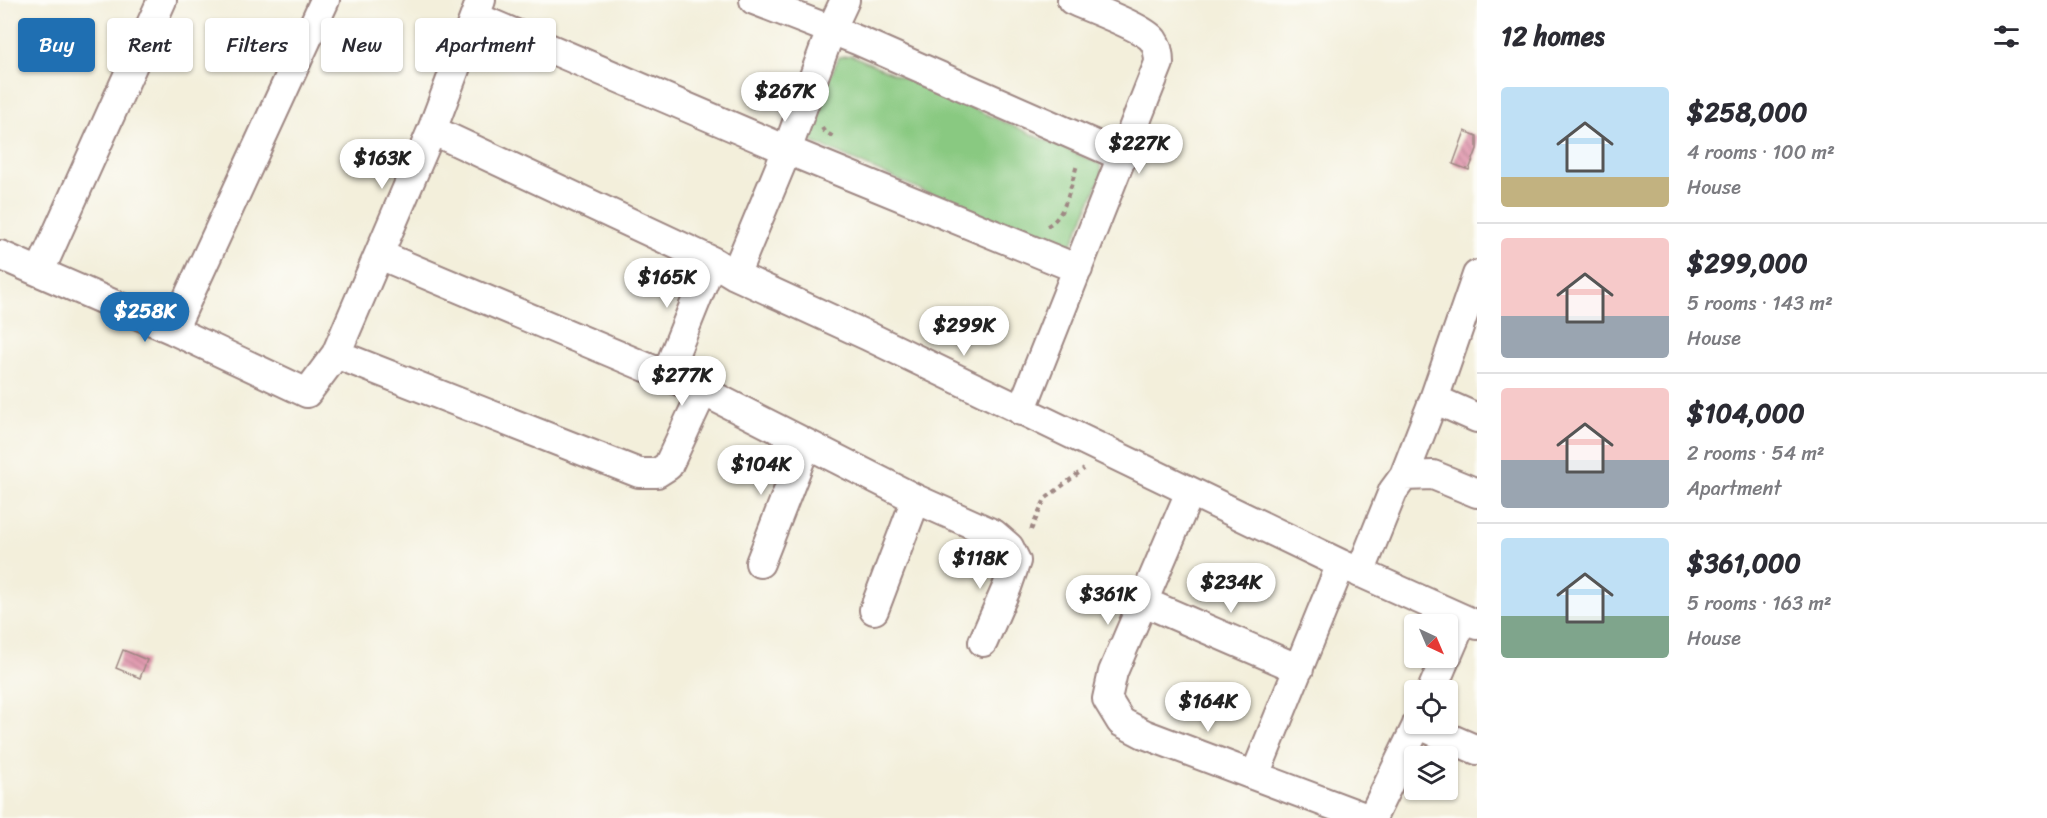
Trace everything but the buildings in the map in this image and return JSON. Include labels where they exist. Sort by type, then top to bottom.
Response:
[{"type":"street","points":[[40,271],[162,0]]},
{"type":"street","points":[[173,330],[325,0]]},
{"type":"street","points":[[754,0],[831,30],[1121,156]]},
{"type":"street","points":[[666,375],[787,150],[831,30],[845,0]]},
{"type":"street","points":[[1021,411],[1159,63],[1159,51],[1152,39],[1140,31],[1072,0]]},
{"type":"street","points":[[0,255],[173,330],[307,393],[336,354],[432,130],[478,9],[787,150],[1078,269]]},
{"type":"street","points":[[432,130],[868,336],[1351,569],[1470,622],[1458,640]]},
{"type":"street","points":[[380,255],[703,391],[806,445],[994,534],[1009,547],[1016,561],[983,642]]},
{"type":"street","points":[[1255,775],[1299,669],[1393,491],[1404,476],[1474,293]]},
{"type":"street","points":[[336,354],[639,473],[657,473],[668,466],[703,391]]},
{"type":"street","points":[[1434,399],[1477,418]]},
{"type":"street","points":[[760,563],[806,445]]},
{"type":"street","points":[[1404,476],[1433,475],[1477,493]]},
{"type":"street","points":[[1190,492],[1113,672],[1107,699],[1121,722],[1144,734],[1367,818]]},
{"type":"street","points":[[874,610],[916,499]]},
{"type":"street","points":[[1144,602],[1299,669]]},
{"type":"street","points":[[1372,818],[1412,734]]},
{"type":"street","points":[[1441,734],[1477,750]]},
{"type":"path","points":[[1063,207],[1086,140]]},
{"type":"path","points":[[1009,547],[1028,534],[1045,499],[1106,452]]},
{"type":"green space","points":[[851,55],[1100,164],[1102,175],[1072,244],[1057,250],[812,142],[806,130],[839,57]]}]
